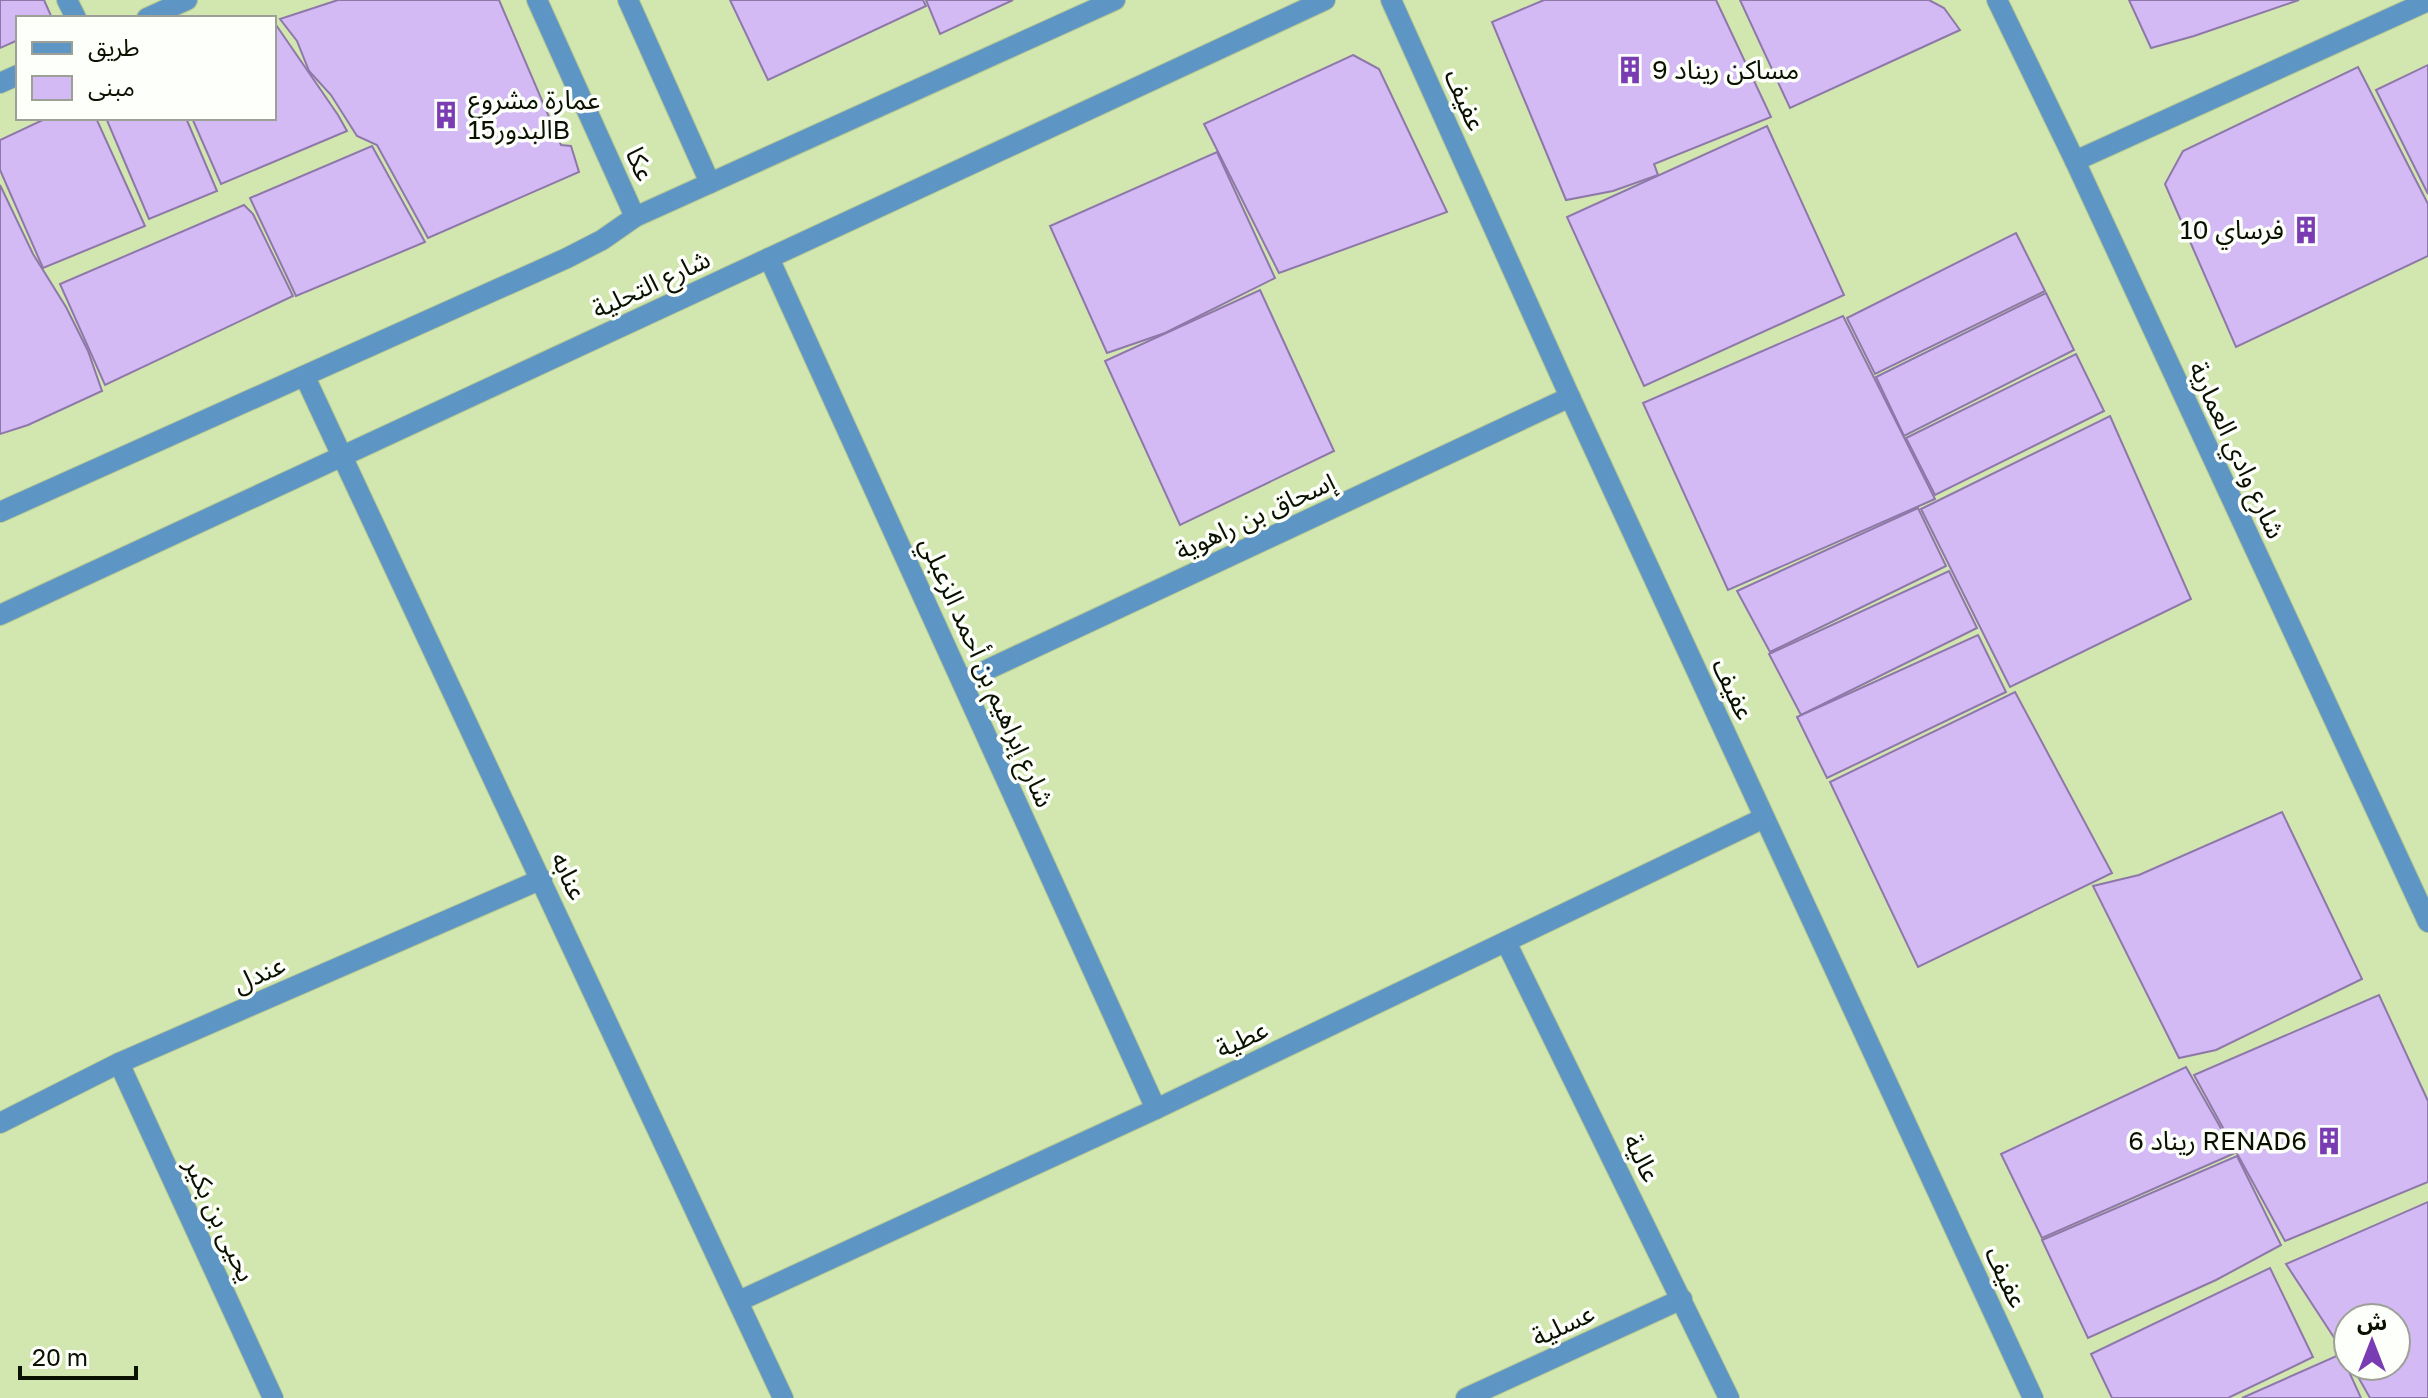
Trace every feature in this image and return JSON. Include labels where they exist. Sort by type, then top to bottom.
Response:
[{"type":"street","points":[[151,16],[187,0]]},
{"type":"street","name":"عكا","points":[[537,0],[635,217]]},
{"type":"street","points":[[628,0],[710,183]]},
{"type":"street","points":[[0,512],[567,258],[602,240],[635,217],[1115,0]]},
{"type":"street","name":"شارع التحلية","points":[[0,615],[1325,0]]},
{"type":"street","name":"عفيف","points":[[1391,0],[1570,397],[2033,1398]]},
{"type":"street","name":"شارع وادي العمارية","points":[[1997,0],[2075,161],[2428,922]]},
{"type":"street","points":[[2075,161],[2428,1]]},
{"type":"street","name":"شارع إبراهيم بن أحمد الزعبلي","points":[[769,258],[1156,1109]]},
{"type":"street","name":"عنابه","points":[[305,377],[783,1398]]},
{"type":"street","name":"إسحاق بن راهوية","points":[[963,681],[1570,397]]},
{"type":"street","name":"عطية","points":[[739,1301],[1156,1109],[1764,818]]},
{"type":"street","name":"عندل","points":[[0,1123],[119,1063],[542,879]]},
{"type":"street","name":"عالية","points":[[1506,942],[1729,1398]]},
{"type":"street","name":"يحيى بن بكير","points":[[119,1063],[273,1398]]},
{"type":"street","name":"عسلية","points":[[1466,1398],[1682,1299]]},
{"type":"building","points":[[0,0],[44,0],[51,16],[16,16],[16,41],[0,48]]},
{"type":"building","name":"عمارة مشروع البدور15B","points":[[338,0],[499,0],[561,145],[571,146],[579,172],[428,238],[377,145],[357,136],[331,95],[309,71],[297,41],[280,19]]},
{"type":"building","points":[[730,0],[923,0],[926,6],[768,80]]},
{"type":"building","points":[[926,0],[1013,0],[940,34]]},
{"type":"building","name":"مساكن ريناد 9","points":[[1544,0],[1716,0],[1771,117],[1654,164],[1658,175],[1613,191],[1566,200],[1492,22]]},
{"type":"building","points":[[1740,0],[1929,0],[1944,8],[1960,30],[1790,108]]},
{"type":"building","points":[[2129,0],[2299,0],[2151,48]]},
{"type":"building","points":[[276,25],[347,131],[221,184],[193,120],[276,120]]},
{"type":"building","points":[[1353,55],[1379,69],[1447,212],[1279,273],[1204,124]]},
{"type":"building","points":[[2428,65],[2428,194],[2376,90]]},
{"type":"building","name":"فرساي 10","points":[[2358,67],[2428,204],[2428,256],[2236,347],[2165,184],[2183,151]]},
{"type":"building","points":[[43,120],[97,120],[145,226],[43,268],[0,170],[0,140]]},
{"type":"building","points":[[107,120],[187,120],[217,191],[149,219]]},
{"type":"building","points":[[1767,126],[1844,295],[1644,386],[1567,217]]},
{"type":"building","points":[[372,146],[425,242],[296,296],[250,198]]},
{"type":"building","points":[[1217,152],[1275,278],[1165,333],[1107,353],[1050,226]]},
{"type":"building","points":[[0,185],[33,254],[66,307],[88,351],[102,391],[28,425],[0,434]]},
{"type":"building","points":[[244,205],[253,214],[293,296],[105,385],[60,284]]},
{"type":"building","points":[[2016,233],[2045,291],[1875,374],[1847,318]]},
{"type":"building","points":[[1260,290],[1334,451],[1180,525],[1105,361]]},
{"type":"building","points":[[2046,293],[2074,350],[1904,436],[1876,377]]},
{"type":"building","points":[[1843,316],[1935,499],[1728,590],[1643,403]]},
{"type":"building","points":[[2076,354],[2104,411],[1935,495],[1906,438]]},
{"type":"building","points":[[2110,416],[2191,599],[2010,687],[1921,509]]},
{"type":"building","points":[[1918,508],[1946,566],[1770,652],[1737,591]]},
{"type":"building","points":[[1949,571],[1977,628],[1801,715],[1769,654]]},
{"type":"building","points":[[1978,635],[2006,692],[1827,778],[1797,717]]},
{"type":"building","points":[[2015,692],[2112,873],[1918,967],[1830,782]]},
{"type":"building","points":[[2282,812],[2362,979],[2216,1050],[2179,1058],[2093,886],[2139,875]]},
{"type":"building","name":"ريناد 6 RENAD6","points":[[2379,995],[2428,1101],[2428,1182],[2285,1241],[2194,1075]]},
{"type":"building","points":[[2186,1067],[2235,1153],[2042,1238],[2001,1154]]},
{"type":"building","points":[[2237,1156],[2281,1245],[2216,1280],[2088,1338],[2042,1240]]},
{"type":"building","points":[[2428,1202],[2428,1398],[2370,1398],[2361,1382],[2412,1382],[2412,1302],[2332,1302],[2332,1334],[2286,1264]]},
{"type":"building","points":[[2270,1268],[2313,1357],[2228,1398],[2112,1398],[2091,1354]]},
{"type":"building","points":[[2332,1358],[2332,1382],[2354,1382],[2361,1398],[2242,1398]]},
{"type":"place","name":"مساكن ريناد 9","points":[[1630,70]]},
{"type":"place","name":"عمارة مشروع البدور15B","points":[[446,115]]},
{"type":"place","name":"فرساي 10","points":[[2306,230]]},
{"type":"place","name":"ريناد 6 RENAD6","points":[[2329,1141]]}]
